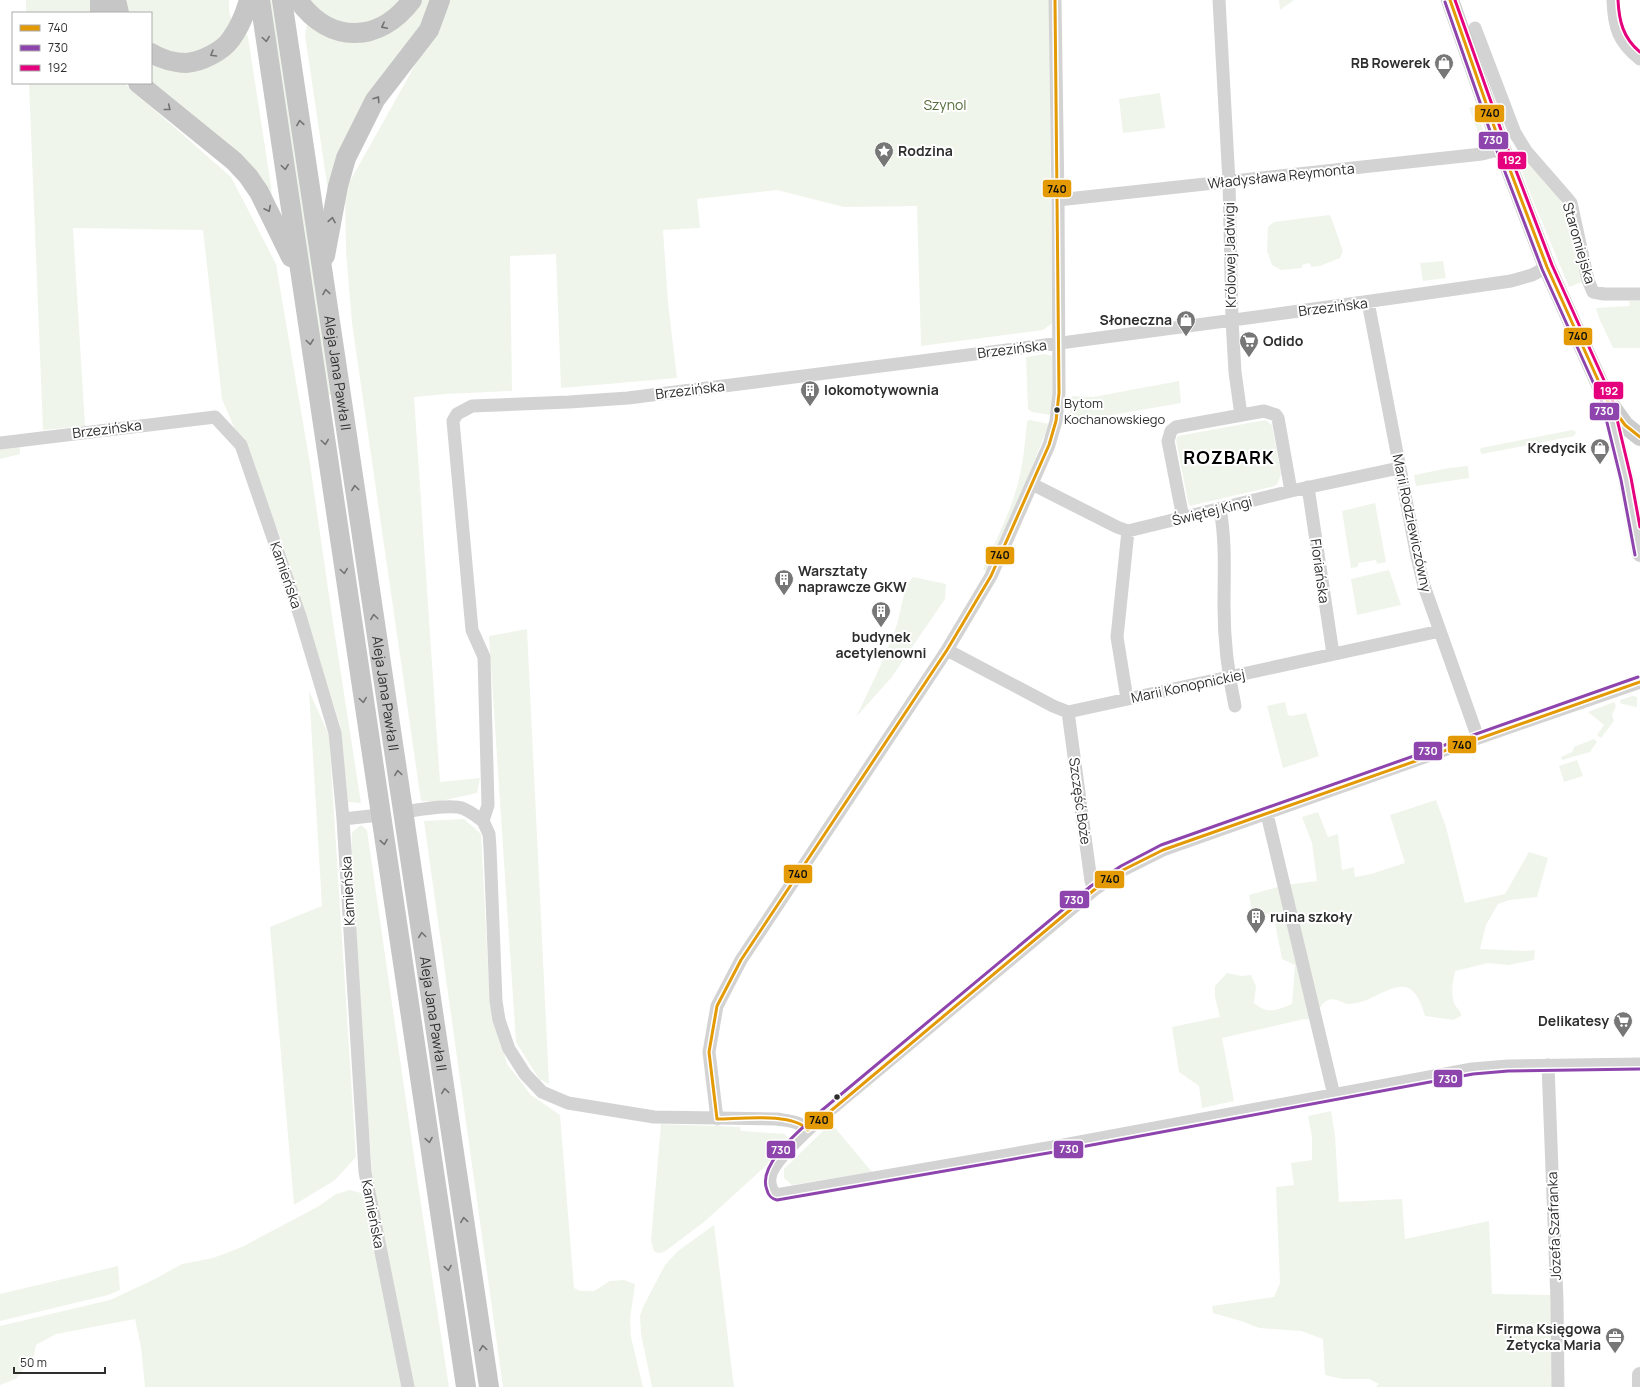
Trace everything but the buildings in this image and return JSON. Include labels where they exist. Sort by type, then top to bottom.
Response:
[{"type":"main road","points":[[100,0],[100,12]]},
{"type":"main road","points":[[116,0],[120,12]]},
{"type":"main road","points":[[152,54],[160,59],[186,63],[213,56],[230,40],[242,21],[249,0]]},
{"type":"main road","name":"Aleja Jana Pawła II","points":[[260,0],[466,1387]]},
{"type":"main road","name":"Aleja Jana Pawła II","points":[[282,0],[489,1387]]},
{"type":"main road","points":[[298,0],[306,12],[335,30],[364,34],[385,26],[402,13],[412,0]]},
{"type":"main road","points":[[323,272],[338,186],[346,158],[375,100],[429,30],[440,0]]},
{"type":"main road","points":[[1450,0],[1502,149],[1547,267],[1607,400],[1625,426],[1640,436]]},
{"type":"main road","points":[[139,84],[234,161],[248,176],[259,192],[300,276]]},
{"type":"street","points":[[717,1119],[709,1052],[717,1006],[741,960],[947,650],[991,576],[1049,445],[1056,421],[1059,393],[1055,0]]},
{"type":"street","name":"Królowej Jadwigi","points":[[1220,0],[1229,182],[1232,320],[1235,372],[1241,415]]},
{"type":"street","points":[[1613,0],[1615,19],[1620,39],[1632,53],[1640,59]]},
{"type":"street","name":"Staromiejska","points":[[1475,28],[1516,133],[1526,151],[1568,198],[1588,280],[1593,292],[1604,294],[1640,294]]},
{"type":"street","name":"Władysława Reymonta","points":[[1058,200],[1482,154],[1502,149]]},
{"type":"street","name":"Brzezińska","points":[[483,822],[488,805],[484,657],[472,630],[454,421],[457,414],[472,406],[628,398],[1058,343],[1368,302],[1511,281],[1532,275],[1547,267]]},
{"type":"street","name":"Marii Rodziewiczówny","points":[[1368,302],[1422,578],[1478,738]]},
{"type":"street","points":[[1607,400],[1626,479],[1640,554]]},
{"type":"street","points":[[1183,518],[1168,441],[1171,431],[1176,427],[1264,412],[1276,415],[1278,418],[1291,491]]},
{"type":"street","name":"Brzezińska","points":[[0,443],[215,417]]},
{"type":"street","name":"Kamieńska","points":[[215,417],[241,445],[300,616],[335,733],[343,819],[365,1172],[408,1387]]},
{"type":"street","name":"Świętej Kingi","points":[[1128,531],[1308,487],[1400,468]]},
{"type":"street","points":[[1032,484],[1117,527],[1128,531],[1118,637],[1127,699]]},
{"type":"street","name":"Floriańska","points":[[1308,487],[1333,654]]},
{"type":"street","points":[[1220,509],[1224,551],[1224,609],[1229,678],[1235,706]]},
{"type":"street","name":"Marii Konopnickiej","points":[[1068,712],[1440,631]]},
{"type":"street","points":[[947,650],[1053,706],[1068,712]]},
{"type":"street","points":[[1640,682],[1163,850],[1123,870],[1094,890],[808,1130],[774,1166],[770,1178],[773,1192],[776,1195],[1061,1146],[1472,1069],[1548,1065],[1640,1064]]},
{"type":"street","name":"Szczęść Boże","points":[[1068,712],[1091,881],[1094,890]]},
{"type":"street","points":[[403,812],[446,807],[461,807],[473,813],[483,822],[489,834],[496,1001],[499,1020],[509,1049],[524,1074],[542,1092],[568,1103],[654,1117],[776,1119],[802,1124],[808,1130]]},
{"type":"street","points":[[1267,814],[1332,1087]]},
{"type":"street","points":[[343,819],[380,815]]},
{"type":"street","name":"Józefa Szafranka","points":[[1548,1065],[1557,1301],[1558,1387]]},
{"type":"street","points":[[1640,1375],[1640,1387]]},
{"type":"green space","points":[[26,0],[93,0],[92,12],[26,12]]},
{"type":"green space","points":[[125,0],[229,0],[229,11],[233,25],[225,40],[184,58],[152,45],[152,12],[127,12]]},
{"type":"green space","points":[[268,0],[274,0],[332,395],[328,395]]},
{"type":"green space","points":[[311,0],[405,0],[373,25],[329,22]]},
{"type":"green space","points":[[422,0],[431,0],[425,18],[328,191],[305,35],[307,24],[321,32],[412,13]]},
{"type":"green space","name":"Szynol","points":[[449,0],[1049,0],[1052,323],[1043,330],[921,346],[917,206],[844,207],[777,190],[697,199],[700,228],[663,230],[668,303],[677,378],[561,388],[556,254],[510,256],[512,391],[414,397],[440,782],[480,778],[477,793],[441,801],[421,801],[352,323],[346,251],[345,190],[437,26]]},
{"type":"green space","points":[[1279,0],[1294,0],[1280,10]]},
{"type":"green space","points":[[245,29],[248,37],[272,196],[152,83],[152,59],[176,66]]},
{"type":"green space","points":[[29,84],[125,84],[231,177],[276,264],[310,464],[361,803],[348,802],[340,725],[279,533],[222,399],[203,230],[73,228],[85,426],[43,430]]},
{"type":"green space","points":[[1160,93],[1165,128],[1123,133],[1119,99]]},
{"type":"green space","points":[[1474,106],[1486,137],[1483,146],[1469,108]]},
{"type":"green space","points":[[1526,157],[1551,185],[1559,197],[1572,233],[1582,282],[1569,287],[1518,160]]},
{"type":"green space","points":[[1329,215],[1343,251],[1340,258],[1320,266],[1311,267],[1310,263],[1302,265],[1302,268],[1281,270],[1272,265],[1267,251],[1268,227],[1274,222]]},
{"type":"green space","points":[[1443,261],[1446,278],[1423,281],[1420,263]]},
{"type":"green space","points":[[1629,301],[1640,301],[1640,348],[1613,348],[1596,308],[1630,306]]},
{"type":"green space","points":[[1045,354],[1052,356],[1053,405],[1051,415],[1032,412],[1028,409],[1026,357]]},
{"type":"green space","points":[[1179,381],[1181,403],[1069,421],[1072,396],[1093,397]]},
{"type":"green space","points":[[1030,420],[1049,424],[1022,492],[987,571],[983,569],[1006,518],[1017,487],[1025,446],[1027,421]]},
{"type":"green space","points":[[1265,420],[1272,425],[1281,474],[1278,483],[1275,486],[1190,506],[1176,440],[1178,436]]},
{"type":"green space","points":[[1572,430],[1576,432],[1574,436],[1482,454],[1480,451],[1481,448]]},
{"type":"green space","points":[[20,445],[20,454],[0,459],[0,448]]},
{"type":"green space","points":[[1468,466],[1469,478],[1416,486],[1414,475]]},
{"type":"green space","points":[[1375,503],[1386,562],[1377,564],[1376,560],[1358,563],[1358,567],[1351,568],[1342,511]]},
{"type":"green space","points":[[1389,570],[1401,605],[1357,615],[1351,579]]},
{"type":"green space","points":[[913,577],[946,584],[945,599],[891,678],[856,717],[891,641],[906,589]]},
{"type":"green space","points":[[527,629],[549,1084],[539,1079],[516,1042],[489,636]]},
{"type":"green space","points":[[309,691],[329,735],[356,1157],[335,1180],[294,1205],[270,927],[322,906]]},
{"type":"green space","points":[[1632,696],[1637,697],[1637,707],[1621,704],[1620,700]]},
{"type":"green space","points":[[1285,702],[1288,715],[1292,716],[1306,713],[1319,756],[1283,768],[1267,706]]},
{"type":"green space","points":[[1614,702],[1616,706],[1612,715],[1614,721],[1601,738],[1597,735],[1604,725],[1588,712]]},
{"type":"green space","points":[[1594,739],[1597,742],[1590,752],[1562,760],[1561,757],[1572,752],[1574,747]]},
{"type":"green space","points":[[1577,760],[1583,776],[1564,782],[1559,766]]},
{"type":"green space","points":[[1436,800],[1446,827],[1465,903],[1505,894],[1529,852],[1548,858],[1537,897],[1509,900],[1498,904],[1486,925],[1480,949],[1535,950],[1534,960],[1509,965],[1488,963],[1455,971],[1452,988],[1453,1001],[1460,1011],[1461,1016],[1453,1020],[1425,1016],[1416,994],[1410,989],[1399,987],[1387,990],[1364,1001],[1354,1003],[1348,1004],[1331,999],[1328,1000],[1321,1006],[1314,1020],[1304,1019],[1222,1038],[1234,1101],[1202,1108],[1199,1086],[1179,1072],[1172,1027],[1220,1017],[1215,997],[1215,986],[1227,973],[1242,976],[1251,975],[1256,986],[1254,1003],[1259,1007],[1273,1010],[1292,1004],[1295,965],[1282,959],[1273,913],[1253,917],[1249,895],[1285,885],[1317,881],[1312,843],[1302,817],[1318,812],[1328,837],[1338,834],[1342,870],[1354,867],[1355,877],[1371,874],[1405,863],[1390,815]]},
{"type":"green space","points":[[464,819],[481,834],[490,1005],[507,1064],[531,1095],[560,1115],[574,1288],[580,1291],[594,1291],[610,1281],[624,1280],[635,1284],[630,1319],[631,1337],[643,1387],[503,1387],[424,821]]},
{"type":"green space","points":[[361,825],[367,830],[449,1387],[410,1387],[372,1172],[350,873],[352,832]]},
{"type":"green space","points":[[1331,1111],[1335,1136],[1339,1202],[1402,1199],[1405,1239],[1489,1221],[1492,1294],[1551,1295],[1552,1387],[1376,1387],[1379,1384],[1369,1379],[1342,1379],[1325,1375],[1323,1339],[1301,1331],[1259,1328],[1213,1313],[1212,1306],[1274,1297],[1280,1283],[1276,1187],[1294,1185],[1291,1163],[1312,1160],[1312,1137],[1308,1116]]},
{"type":"green space","points":[[831,1123],[872,1172],[792,1185],[784,1178],[784,1169]]},
{"type":"green space","points":[[661,1124],[740,1127],[741,1131],[785,1134],[791,1143],[704,1222],[664,1252],[658,1253],[654,1251],[651,1241]]},
{"type":"green space","points":[[350,1190],[361,1193],[366,1199],[405,1387],[145,1387],[141,1347],[135,1319],[56,1334],[36,1345],[34,1355],[16,1379],[0,1385],[0,1326],[110,1300],[153,1280],[182,1264],[213,1258],[242,1247],[319,1206],[336,1194]]},
{"type":"green space","points":[[714,1225],[734,1387],[652,1387],[641,1334],[640,1316],[643,1307],[665,1265],[678,1251]]},
{"type":"green space","points":[[118,1266],[120,1290],[108,1295],[0,1321],[0,1294]]},
{"type":"transit line","name":"740","points":[[1055,0],[1059,393],[1056,421],[1049,445],[991,576],[947,650],[741,960],[717,1006],[709,1052],[717,1119],[778,1119],[800,1124],[808,1130],[1094,890],[1123,870],[1163,850],[1640,682]]},
{"type":"transit line","name":"740","points":[[1450,0],[1502,149],[1547,267],[1607,400],[1625,425],[1640,437]]},
{"type":"transit line","name":"192","points":[[1455,0],[1507,147],[1552,265],[1612,398],[1631,478],[1640,527]]},
{"type":"transit line","name":"192","points":[[1618,0],[1619,15],[1623,29],[1634,47],[1640,52]]},
{"type":"transit line","name":"730","points":[[1445,2],[1497,151],[1542,269],[1602,402],[1621,480],[1635,555]]},
{"type":"transit line","name":"730","points":[[1638,677],[1161,845],[1121,866],[1091,886],[821,1111],[794,1136],[775,1158],[768,1169],[765,1180],[768,1194],[777,1200],[1054,1152],[1473,1074],[1508,1071],[1640,1069]]},
{"type":"place","name":"RB Rowerek","points":[[1444,80]]},
{"type":"place","name":"Rodzina","points":[[884,168]]},
{"type":"place","name":"Słoneczna","points":[[1186,337]]},
{"type":"place","name":"Odido","points":[[1249,358]]},
{"type":"place","name":"lokomotywownia","points":[[810,407]]},
{"type":"place","name":"Bytom Kochanowskiego","points":[[1057,410]]},
{"type":"place","name":"Kredycik","points":[[1600,465]]},
{"type":"place","name":"Warsztaty naprawcze GKW","points":[[784,596]]},
{"type":"place","name":"budynek acetylenowni","points":[[881,628]]},
{"type":"place","name":"ruina szkoły","points":[[1256,934]]},
{"type":"place","name":"Delikatesy","points":[[1623,1038]]},
{"type":"place","name":"Firma Księgowa Żetycka Maria","points":[[1615,1354]]},
{"type":"district","name":"ROZBARK","points":[[1229,458]]}]
